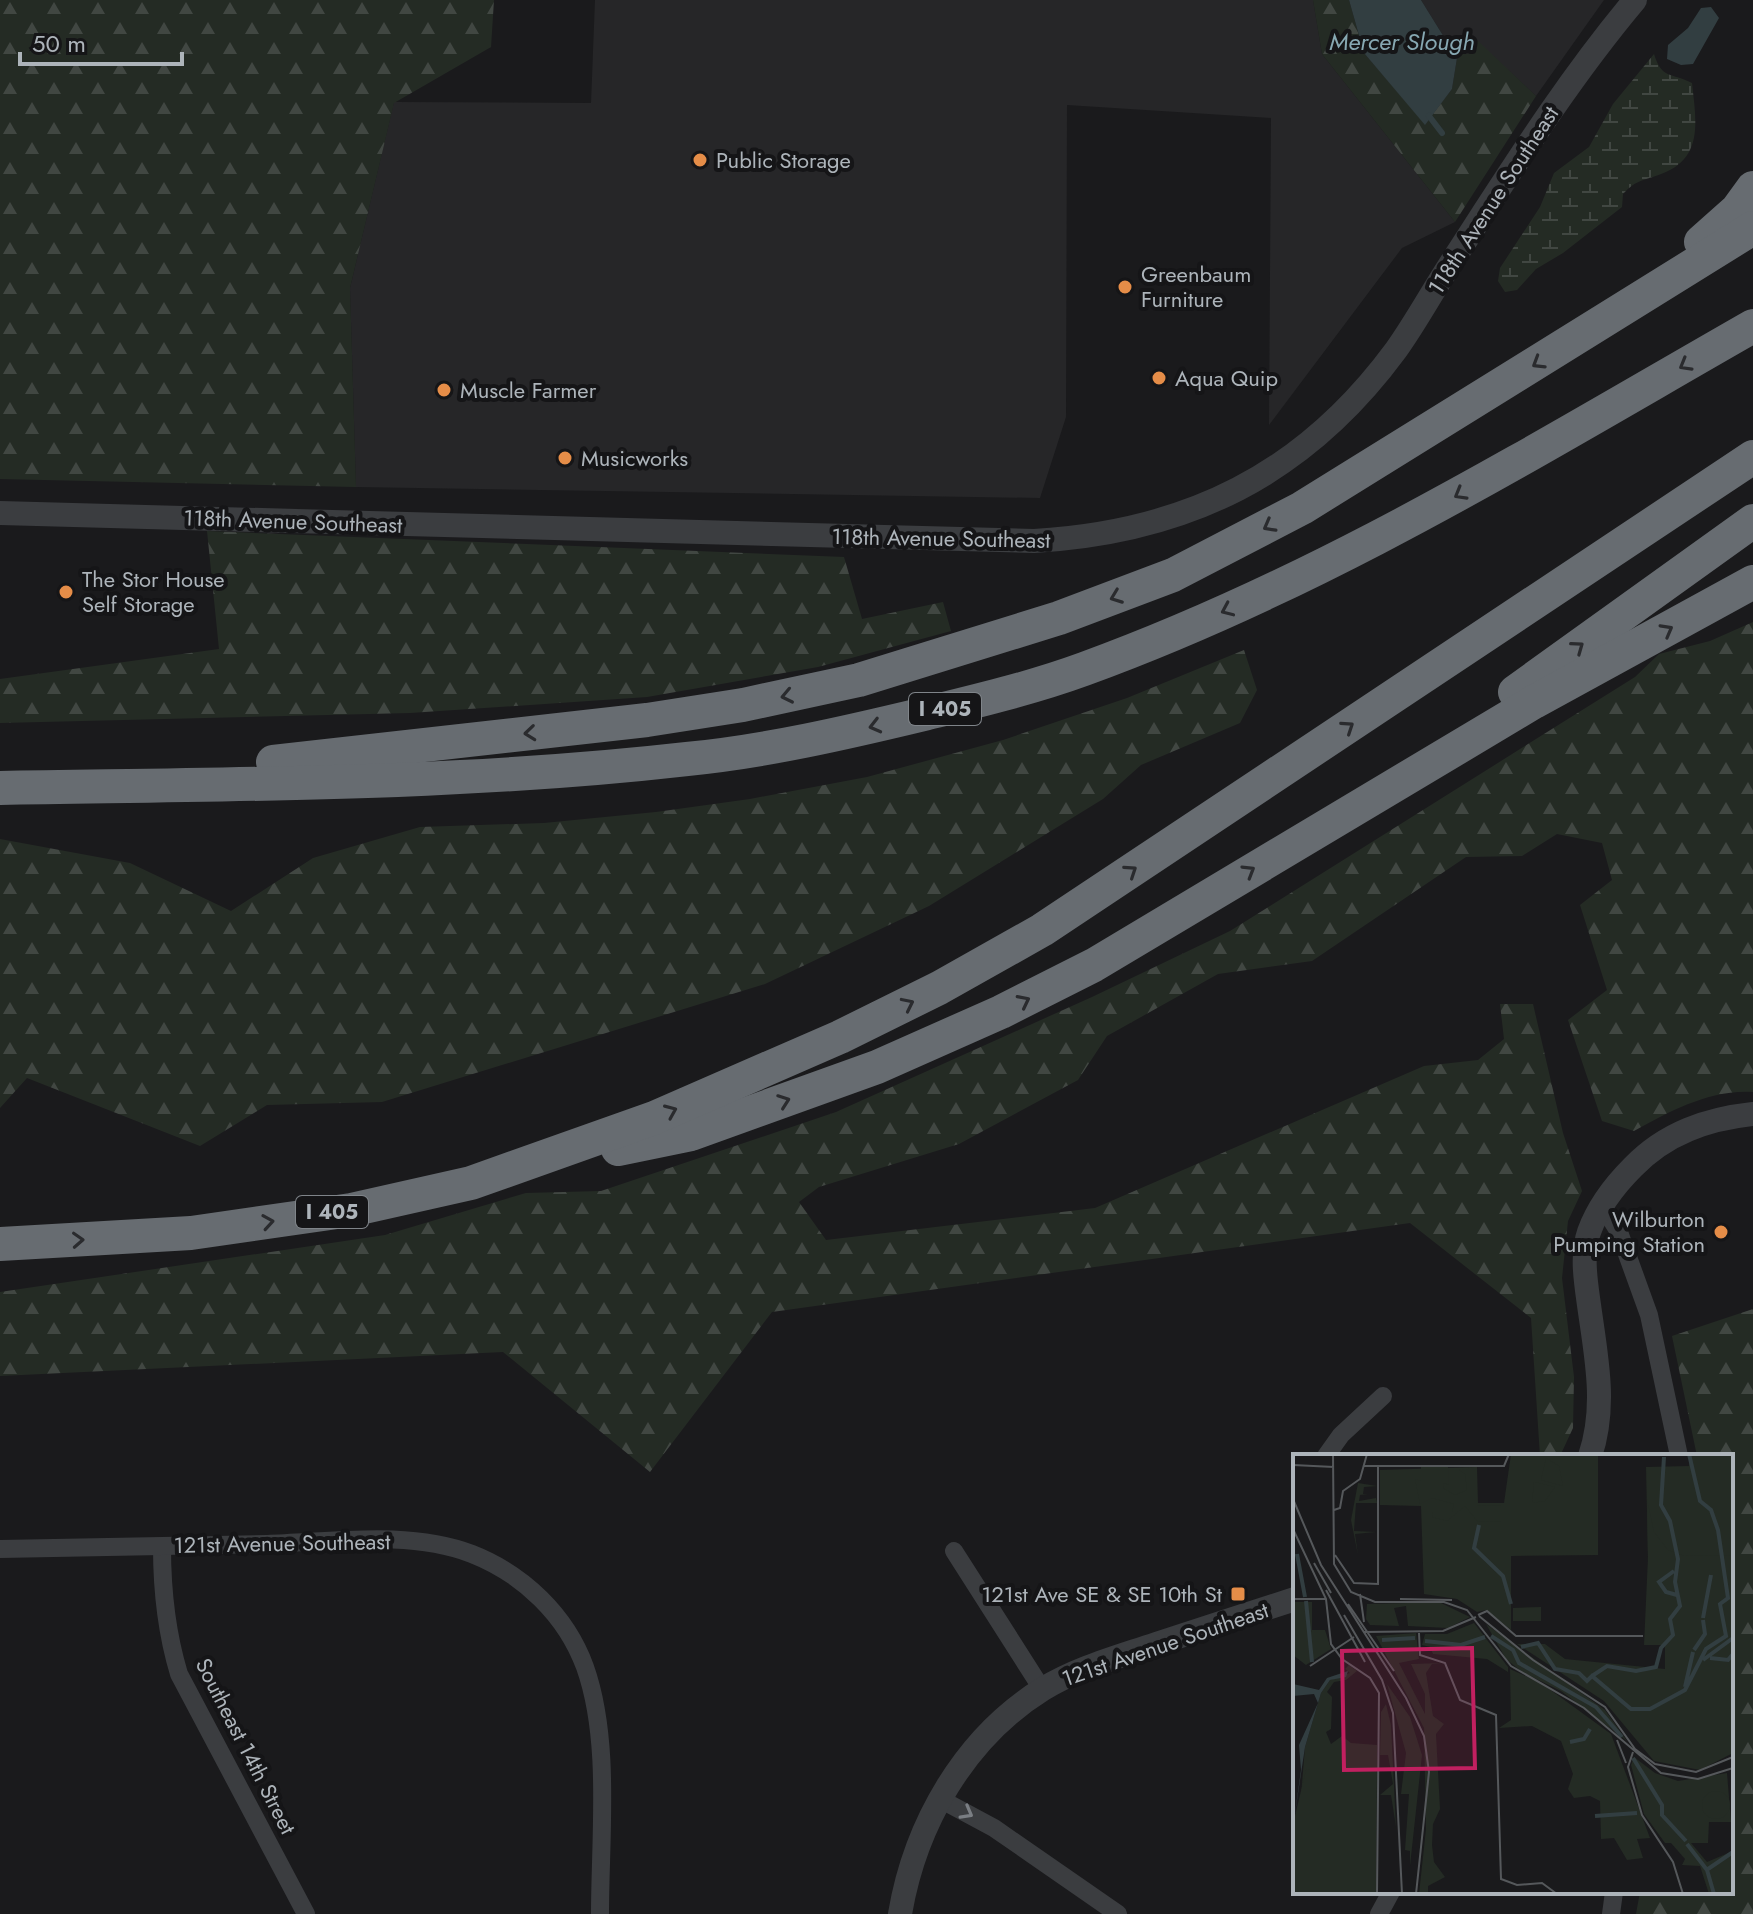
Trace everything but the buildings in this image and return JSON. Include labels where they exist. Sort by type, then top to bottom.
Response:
[{"type":"highway","points":[[1604,322],[1718,228],[1737,210],[1753,188]]},
{"type":"highway","points":[[54,787],[647,720],[743,705],[859,680],[1059,618],[1173,575],[1302,508],[1753,228]]},
{"type":"highway","name":"I 405","points":[[0,788],[503,775],[689,759],[823,738],[968,703],[1081,670],[1174,634],[1305,576],[1399,528],[1753,326]]},
{"type":"highway","name":"I 405","points":[[0,1244],[191,1233],[351,1210],[471,1183],[654,1118],[840,1037],[939,988],[1042,930],[1753,457]]},
{"type":"highway","points":[[1355,807],[1753,521]]},
{"type":"highway","points":[[519,1168],[691,1134],[877,1067],[1001,1012],[1094,965],[1534,702],[1753,582]]},
{"type":"street","name":"118th Avenue Southeast","points":[[0,513],[1032,541],[1120,532],[1167,519],[1218,499],[1262,476],[1312,440],[1349,406],[1397,348],[1571,82],[1635,0]]},
{"type":"street","points":[[1591,1454],[1601,1402],[1586,1283],[1586,1259],[1588,1235],[1602,1205],[1640,1159],[1667,1138],[1700,1124],[1753,1114]]},
{"type":"street","points":[[1602,1205],[1619,1232],[1649,1315],[1679,1454]]},
{"type":"street","points":[[1327,1454],[1341,1435],[1383,1396]]},
{"type":"street","name":"121st Avenue Southeast","points":[[0,1549],[400,1540],[469,1553],[498,1565],[527,1584],[546,1605],[577,1650],[594,1700],[601,1746],[600,1914]]},
{"type":"street","name":"Southeast 14th Street","points":[[162,1547],[163,1603],[168,1637],[179,1674],[306,1914]]},
{"type":"street","points":[[954,1551],[1042,1689]]},
{"type":"street","name":"121st Avenue Southeast","points":[[900,1914],[906,1880],[920,1837],[940,1799],[970,1754],[1002,1719],[1042,1689],[1079,1671],[1293,1600]]},
{"type":"street","points":[[940,1799],[994,1828],[1118,1914]]},
{"type":"street","points":[[1379,1914],[1390,1894]]},
{"type":"street","points":[[1611,1914],[1614,1894]]},
{"type":"shaded area","points":[[595,0],[1313,0],[1322,54],[1455,222],[1402,248],[1269,425],[1271,118],[1067,105],[1066,417],[1040,498],[356,487],[350,288],[394,102],[591,103]]},
{"type":"shaded area","points":[[1421,0],[1604,0],[1536,96],[1474,38],[1457,58]]},
{"type":"green space","points":[[0,0],[494,0],[491,47],[394,103],[350,288],[356,487],[0,479]]},
{"type":"green space","points":[[1313,0],[1349,0],[1364,53],[1425,124],[1452,89],[1457,58],[1474,37],[1536,96],[1455,222],[1322,54]]},
{"type":"green space","points":[[1654,54],[1664,72],[1692,83],[1694,137],[1685,158],[1675,167],[1632,186],[1623,194],[1622,207],[1563,253],[1536,269],[1517,290],[1505,292],[1498,281],[1500,268],[1540,207],[1554,173],[1589,147],[1613,104]]},
{"type":"green space","points":[[207,531],[844,557],[862,619],[943,602],[951,631],[818,667],[647,697],[410,713],[0,723],[0,679],[219,649]]},
{"type":"green space","points":[[1753,622],[1753,1092],[1706,1098],[1676,1109],[1634,1131],[1602,1121],[1568,1020],[1607,990],[1580,905],[1612,880],[1602,843],[1557,834],[1522,856],[1466,857],[1312,961],[1218,974],[1107,1036],[1078,1080],[959,1144],[819,1187],[799,1202],[826,1240],[1095,1208],[1424,1066],[1478,1060],[1504,1039],[1500,1004],[1533,1004],[1563,1133],[1582,1191],[1568,1221],[1562,1278],[1574,1377],[1573,1428],[1561,1454],[1540,1454],[1531,1318],[1410,1223],[772,1312],[650,1472],[503,1352],[0,1376],[0,1292],[385,1235],[526,1193],[601,1191],[836,1112],[1230,931],[1635,677],[1659,654],[1710,641]]},
{"type":"green space","points":[[1244,650],[1257,690],[1240,723],[1141,765],[1103,799],[929,906],[765,984],[382,1102],[267,1105],[200,1146],[27,1078],[0,1108],[0,839],[130,863],[231,911],[313,858],[420,827],[544,823],[656,812],[750,799],[867,777],[1003,740],[1127,698]]},
{"type":"green space","points":[[1753,1309],[1753,1914],[1636,1914],[1640,1894],[1733,1894],[1733,1454],[1697,1454],[1672,1336]]},
{"type":"water","name":"Mercer Slough","points":[[1349,0],[1421,0],[1457,58],[1452,89],[1425,125],[1364,53]]},
{"type":"water","points":[[1711,7],[1719,18],[1693,64],[1681,65],[1667,59],[1668,45],[1688,28],[1701,8]]},
{"type":"waterway","points":[[1429,116],[1442,133]]},
{"type":"place","name":"Public Storage","points":[[700,160]]},
{"type":"place","name":"Greenbaum Furniture","points":[[1125,287]]},
{"type":"place","name":"Aqua Quip","points":[[1159,378]]},
{"type":"place","name":"Muscle Farmer","points":[[444,390]]},
{"type":"place","name":"Musicworks","points":[[565,458]]},
{"type":"place","name":"The Stor House Self Storage","points":[[66,592]]},
{"type":"place","name":"Wilburton Pumping Station","points":[[1721,1232]]},
{"type":"place","name":"121st Ave SE & SE 10th St","points":[[1238,1594]]}]
